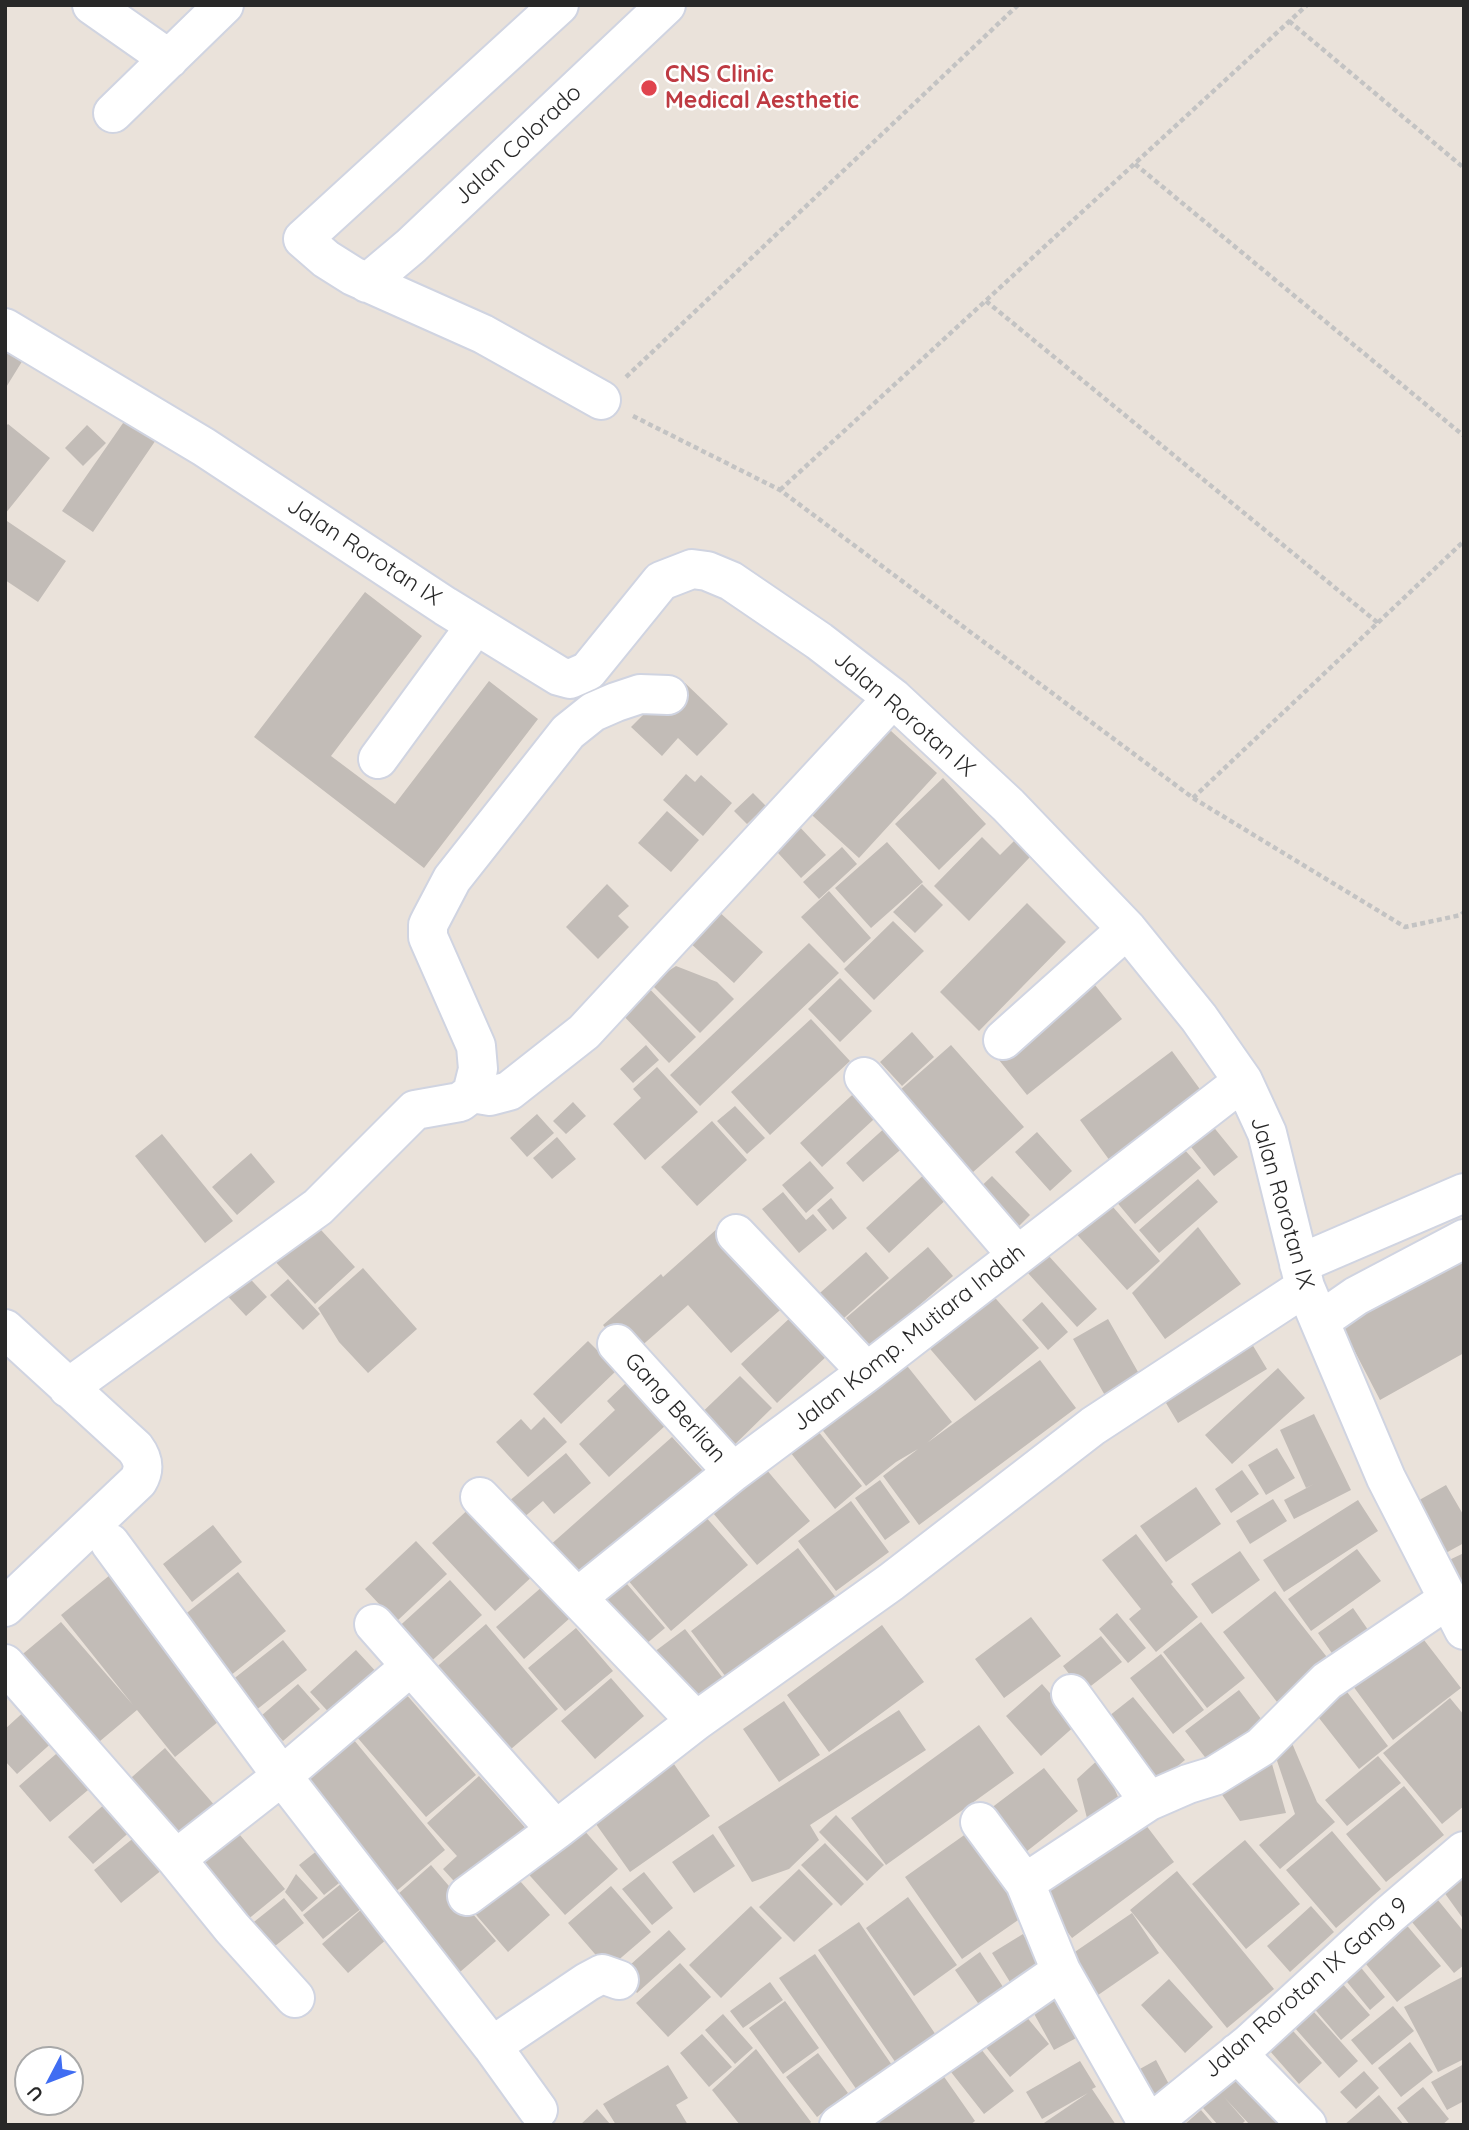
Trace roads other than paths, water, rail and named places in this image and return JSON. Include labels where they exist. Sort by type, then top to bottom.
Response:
[{"type":"street","points":[[92,5],[169,59]]},
{"type":"street","points":[[113,113],[224,5]]},
{"type":"street","points":[[559,5],[303,239],[338,268],[483,334],[601,400]]},
{"type":"street","name":"Jalan Colorado","points":[[367,283],[411,246],[666,5]]},
{"type":"street","name":"Jalan Rorotan IX","points":[[5,328],[204,447],[476,625],[559,676],[570,679],[588,671],[661,581],[692,569],[707,571],[731,581],[819,641],[893,698],[1008,804],[1127,929],[1199,1018],[1243,1081],[1266,1133],[1278,1170],[1308,1291],[1375,1455],[1456,1615]]},
{"type":"street","points":[[378,759],[476,625]]},
{"type":"street","points":[[68,1388],[318,1207],[415,1110],[460,1102],[471,1093],[478,1069],[477,1046],[428,937],[428,925],[452,879],[568,732],[593,712],[615,702],[640,694],[668,695]]},
{"type":"street","points":[[471,1093],[490,1096],[509,1091],[584,1032],[893,698]]},
{"type":"street","points":[[1003,1040],[1127,929]]},
{"type":"street","points":[[864,1077],[1017,1255]]},
{"type":"street","name":"Jalan Komp. Mutiara Indah","points":[[578,1597],[733,1472],[866,1373],[1243,1081]]},
{"type":"street","points":[[467,1896],[696,1721],[891,1582],[1093,1426],[1464,1193]]},
{"type":"street","points":[[736,1234],[866,1373]]},
{"type":"street","points":[[1308,1291],[1378,1284],[1464,1239]]},
{"type":"street","points":[[5,1329],[135,1448],[143,1464],[143,1473],[138,1481],[5,1607]]},
{"type":"street","name":"Gang Berlian","points":[[617,1344],[733,1472]]},
{"type":"street","points":[[480,1497],[696,1721]]},
{"type":"street","points":[[110,1544],[282,1776],[492,2046],[538,2110]]},
{"type":"street","points":[[1025,1883],[1149,1801],[1214,1776],[1261,1746],[1327,1681],[1456,1615]]},
{"type":"street","points":[[374,1624],[556,1830]]},
{"type":"street","points":[[5,1664],[295,1998]]},
{"type":"street","points":[[176,1859],[282,1776],[411,1666]]},
{"type":"street","points":[[1072,1694],[1149,1801]]},
{"type":"street","points":[[981,1822],[1025,1883],[1061,1970],[1149,2124]]},
{"type":"street","name":"Jalan Rorotan IX Gang 9","points":[[1149,2124],[1237,2053],[1464,1851]]},
{"type":"street","points":[[839,2125],[1061,1970]]},
{"type":"street","points":[[492,2046],[587,1982],[602,1975],[619,1980]]},
{"type":"street","points":[[1237,2053],[1307,2125]]},
{"type":"place","name":"CNS Clinic Medical Aesthetic","points":[[649,88]]}]
